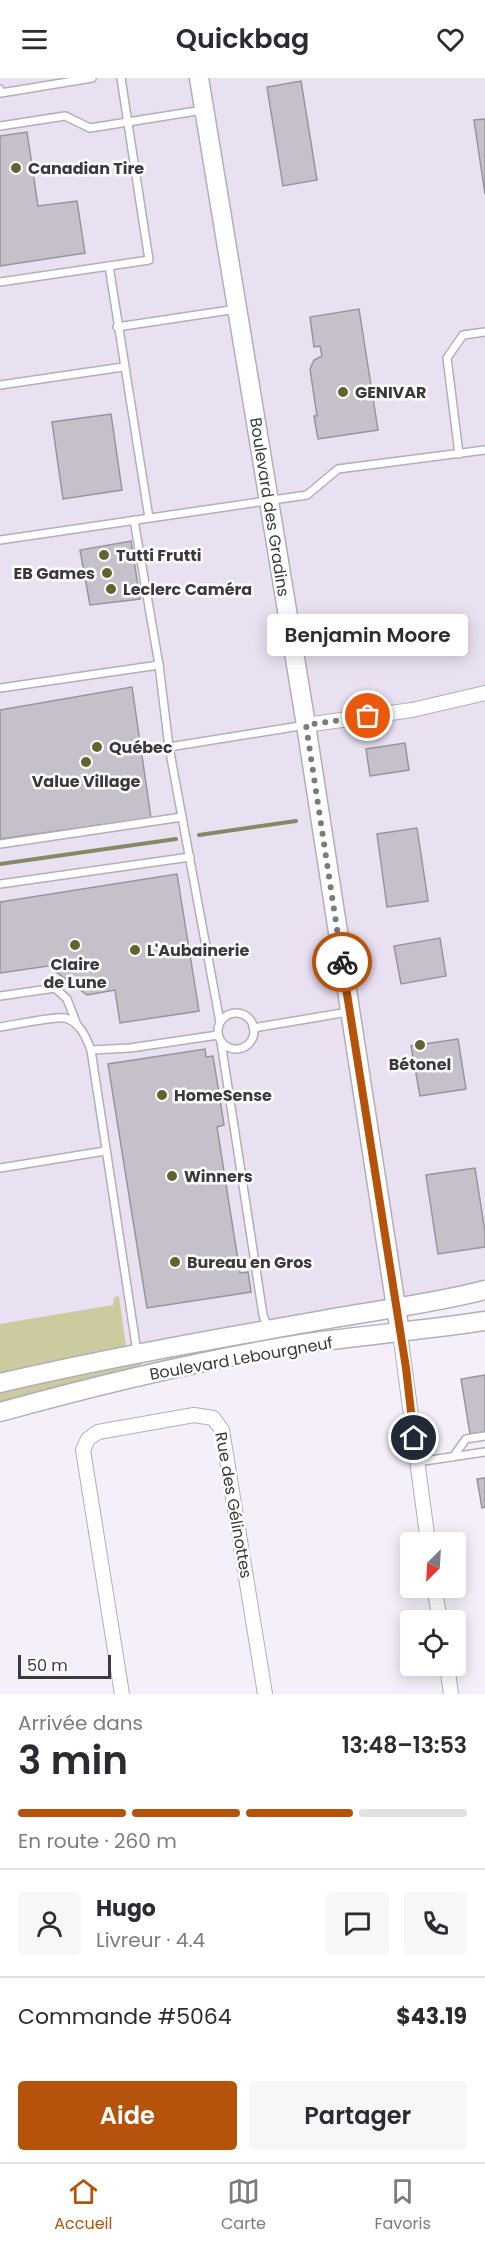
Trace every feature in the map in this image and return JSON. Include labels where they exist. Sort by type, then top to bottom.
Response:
[{"type":"street","name":"Boulevard des Gradins","points":[[199,78],[306,725],[397,1308],[427,1532]]},
{"type":"street","points":[[306,725],[412,710],[485,693]]},
{"type":"street","name":"Boulevard Lebourgneuf","points":[[0,1383],[138,1353],[397,1308],[485,1290]]},
{"type":"street","name":"Boulevard Lebourgneuf","points":[[0,1412],[50,1398],[210,1361],[308,1343],[485,1321]]},
{"type":"street","name":"Rue des Gélinottes","points":[[122,1694],[83,1450],[88,1439],[98,1432],[194,1415],[213,1418],[222,1430],[265,1694]]},
{"type":"street","points":[[449,1676],[451,1694]]},
{"type":"lane","points":[[0,89],[1,93],[93,78]]},
{"type":"lane","points":[[0,282],[148,260],[121,78]]},
{"type":"lane","points":[[0,126],[65,116],[90,128],[204,110]]},
{"type":"lane","points":[[109,266],[123,367],[149,518]]},
{"type":"lane","points":[[117,327],[237,309]]},
{"type":"lane","points":[[459,454],[447,358],[463,335],[485,332]]},
{"type":"lane","points":[[0,385],[123,367]]},
{"type":"lane","points":[[0,540],[307,495],[338,469],[485,450]]},
{"type":"lane","points":[[134,520],[159,665],[169,747],[220,1022],[219,1039],[263,1315],[268,1329]]},
{"type":"lane","points":[[0,688],[159,665]]},
{"type":"lane","points":[[169,747],[306,725]]},
{"type":"lane","points":[[0,844],[182,817]]},
{"type":"lane","points":[[0,884],[190,857]]},
{"type":"lane","points":[[0,996],[55,988],[67,999],[77,1025]]},
{"type":"lane","points":[[253,1028],[350,1012]]},
{"type":"lane","points":[[91,1050],[219,1039],[229,1048],[241,1048],[251,1041],[253,1028],[249,1019],[236,1013],[230,1014],[220,1022]]},
{"type":"lane","points":[[0,1027],[65,1018],[77,1025],[85,1034],[91,1050],[138,1353]]},
{"type":"lane","points":[[0,1168],[105,1150]]},
{"type":"lane","points":[[453,1457],[466,1439],[485,1436]]},
{"type":"lane","points":[[417,1462],[485,1452]]},
{"type":"shaded area","points":[[0,78],[485,78],[485,1290],[0,1383]]},
{"type":"green space","points":[[119,1296],[126,1346],[0,1374],[0,1324],[113,1305],[114,1297]]},
{"type":"green space","points":[[140,1361],[141,1365],[0,1403],[0,1393]]},
{"type":"building","points":[[301,81],[317,180],[283,186],[267,87]]},
{"type":"building","points":[[485,119],[485,194],[474,120]]},
{"type":"building","name":"Canadian Tire","points":[[27,132],[38,206],[77,201],[85,253],[0,266],[0,136]]},
{"type":"building","name":"GENIVAR","points":[[359,309],[378,430],[318,439],[310,369],[314,360],[322,356],[320,346],[314,347],[310,317]]},
{"type":"building","points":[[111,414],[122,490],[63,499],[52,422]]},
{"type":"building","points":[[131,541],[140,599],[90,605],[80,550]]},
{"type":"building","points":[[132,687],[151,818],[0,839],[0,710]]},
{"type":"building","points":[[405,743],[409,770],[370,776],[366,749]]},
{"type":"building","points":[[417,828],[428,901],[387,907],[377,834]]},
{"type":"building","points":[[177,874],[199,1011],[120,1023],[115,990],[87,995],[48,966],[0,973],[0,902]]},
{"type":"building","points":[[440,938],[446,976],[401,984],[394,946]]},
{"type":"building","points":[[458,1039],[466,1089],[420,1096],[411,1046]]},
{"type":"building","points":[[205,1049],[206,1057],[213,1056],[224,1125],[217,1127],[240,1273],[248,1272],[251,1292],[147,1308],[108,1064]]},
{"type":"building","points":[[475,1168],[485,1232],[485,1247],[438,1254],[426,1175]]},
{"type":"building","points":[[485,1375],[485,1432],[470,1434],[461,1379]]},
{"type":"building","points":[[485,1478],[485,1507],[482,1508],[477,1479]]},
{"type":"waterway","points":[[199,835],[296,821]]},
{"type":"waterway","points":[[0,864],[176,839]]},
{"type":"way so far","points":[[342,962],[306,725],[368,716]]},
{"type":"place","name":"Canadian Tire","points":[[16,168]]},
{"type":"place","name":"GENIVAR","points":[[343,392]]},
{"type":"place","name":"Tutti Frutti","points":[[104,555]]},
{"type":"place","name":"EB Games","points":[[107,573]]},
{"type":"place","name":"Leclerc Caméra","points":[[111,589]]},
{"type":"place","name":"Benjamin Moore","points":[[368,716]]},
{"type":"place","name":"Québec","points":[[97,747]]},
{"type":"place","name":"Value Village","points":[[86,762]]},
{"type":"place","name":"Claire de Lune","points":[[75,945]]},
{"type":"place","name":"L'Aubainerie","points":[[135,950]]},
{"type":"place","name":"Bétonel","points":[[420,1045]]},
{"type":"place","name":"HomeSense","points":[[162,1095]]},
{"type":"place","name":"Winners","points":[[172,1176]]},
{"type":"place","name":"Bureau en Gros","points":[[175,1262]]},
{"type":"route","points":[[342,962],[406,1368],[414,1438]]}]
